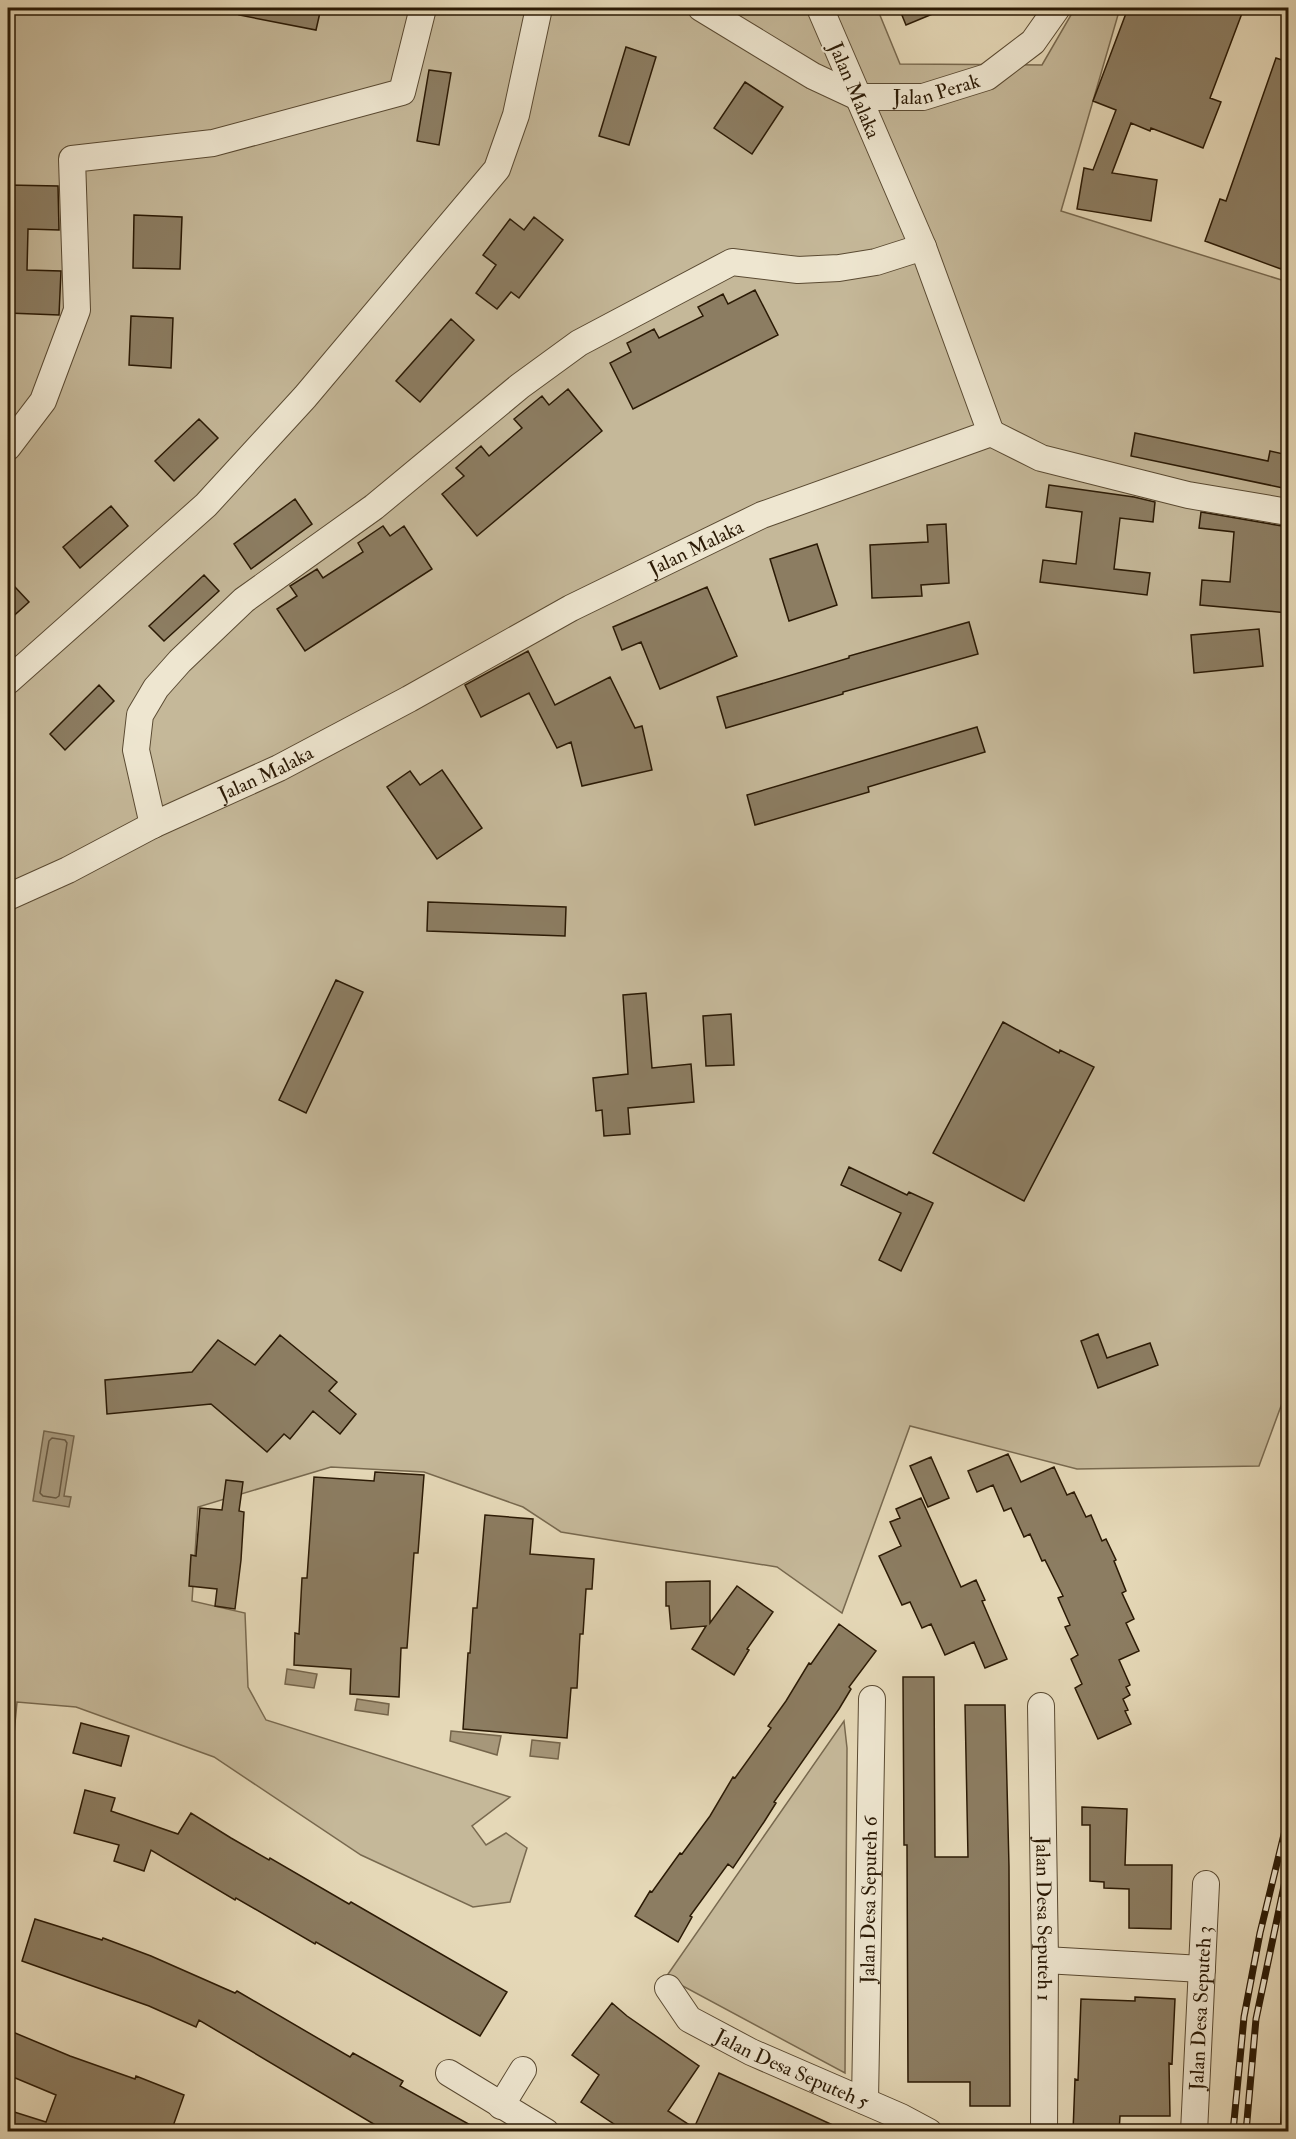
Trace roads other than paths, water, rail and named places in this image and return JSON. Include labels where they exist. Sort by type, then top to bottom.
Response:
[{"type":"street","points":[[8,447],[43,401],[77,310],[72,159],[213,144],[402,92],[423,8]]},
{"type":"street","points":[[8,681],[206,505],[305,397],[497,169],[516,115],[538,8]]},
{"type":"street","name":"Jalan Perak","points":[[701,8],[813,76],[858,98],[923,97],[987,77],[1033,42],[1057,8]]},
{"type":"street","points":[[739,8],[762,46]]},
{"type":"street","name":"Jalan Malaka","points":[[8,897],[68,870],[153,825],[279,768],[409,699],[571,608],[762,515],[991,433],[923,247],[820,8]]},
{"type":"street","points":[[153,825],[135,750],[140,715],[156,688],[180,661],[244,600],[374,507],[520,386],[579,343],[732,262],[798,270],[839,268],[876,262],[923,247]]},
{"type":"street","points":[[991,433],[1041,458],[1188,495],[1288,512]]},
{"type":"street","name":"Jalan Desa Seputeh 6","points":[[865,2101],[872,1699]]},
{"type":"street","name":"Jalan Desa Seputeh 1","points":[[1041,1706],[1045,1960],[1044,2132]]},
{"type":"street","name":"Jalan Desa Seputeh 3","points":[[1194,2132],[1206,1884]]},
{"type":"street","points":[[1045,1960],[1202,1969]]},
{"type":"street","name":"Jalan Desa Seputeh 5","points":[[669,1988],[689,2019],[750,2052],[865,2101],[898,2124],[929,2132]]},
{"type":"street","points":[[501,2106],[523,2070]]},
{"type":"street","points":[[449,2073],[546,2132]]},
{"type":"water","points":[[44,1431],[74,1436],[64,1496],[71,1497],[69,1507],[33,1501]]},
{"type":"water","points":[[287,1669],[317,1674],[314,1688],[285,1684]]},
{"type":"water","points":[[357,1699],[389,1704],[388,1715],[355,1710]]},
{"type":"water","points":[[451,1731],[501,1736],[497,1755],[450,1741]]},
{"type":"water","points":[[532,1740],[560,1743],[558,1759],[530,1756]]},
{"type":"railway","points":[[1233,2132],[1244,2017],[1260,1933],[1288,1818]]},
{"type":"railway","points":[[1246,2132],[1256,2019],[1288,1867]]},
{"type":"railway","points":[[1283,2132],[1288,2041]]}]
